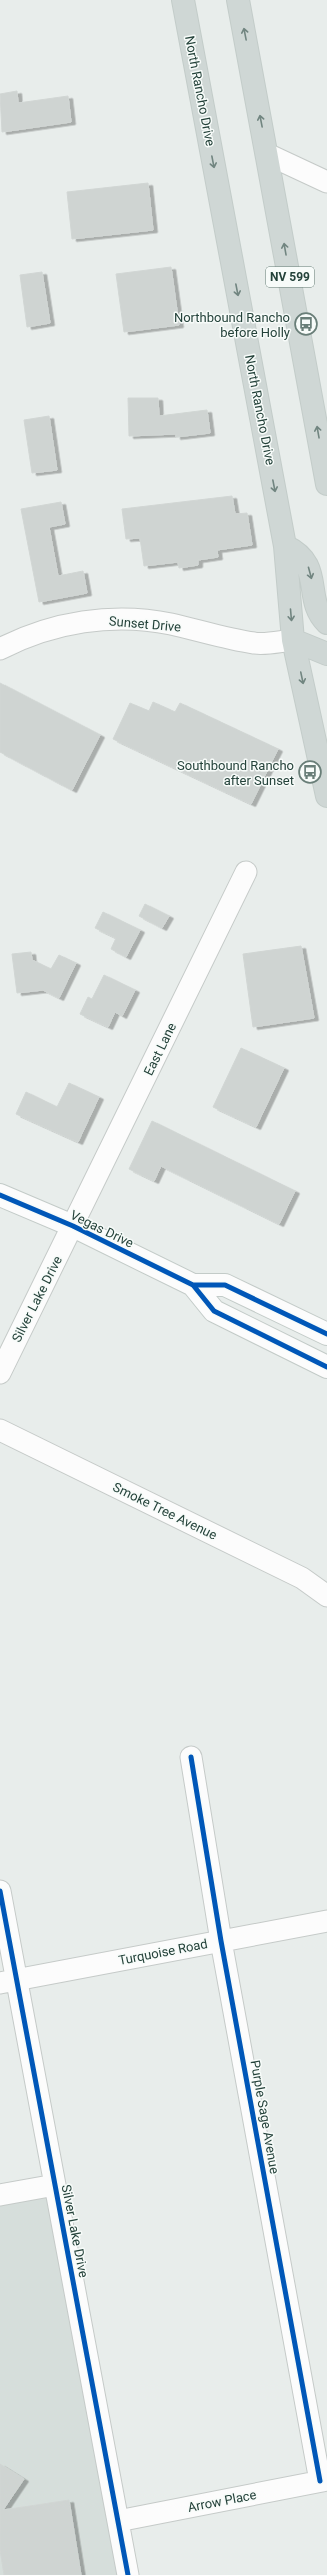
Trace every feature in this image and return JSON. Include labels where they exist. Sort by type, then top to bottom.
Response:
[{"type":"main road","name":"North Rancho Drive","points":[[183,0],[285,546],[293,640],[327,796]]},
{"type":"main road","name":"NV 599","points":[[238,0],[327,484]]},
{"type":"main road","points":[[285,546],[302,556],[309,568],[319,612],[327,623]]},
{"type":"main road","points":[[293,640],[327,654]]},
{"type":"main road","name":"Vegas Drive","points":[[0,1195],[73,1226],[193,1285],[214,1311],[327,1367]]},
{"type":"main road","name":"Vegas Drive","points":[[193,1285],[225,1285],[327,1334]]},
{"type":"street","points":[[267,154],[327,182]]},
{"type":"street","name":"Sunset Drive","points":[[0,649],[28,634],[94,620],[124,619],[169,623],[255,644],[293,640]]},
{"type":"street","name":"East Lane","points":[[73,1226],[246,872]]},
{"type":"street","name":"Silver Lake Drive","points":[[0,1373],[73,1226]]},
{"type":"street","name":"Smoke Tree Avenue","points":[[0,1430],[302,1578],[327,1596]]},
{"type":"street","name":"Purple Sage Avenue","points":[[191,1757],[221,1941],[323,2481]]},
{"type":"street","name":"Silver Lake Drive","points":[[0,1891],[8,1981],[55,2185],[128,2575]]},
{"type":"street","name":"Turquoise Road","points":[[8,1981],[327,1921]]},
{"type":"street","points":[[0,2195],[55,2185]]},
{"type":"street","name":"Arrow Place","points":[[118,2521],[323,2481]]},
{"type":"shaded area","points":[[49,2183],[125,2575],[0,2575],[0,2191]]},
{"type":"building","points":[[17,91],[18,103],[68,96],[71,122],[2,132],[0,94]]},
{"type":"building","points":[[148,183],[153,230],[72,239],[67,192]]},
{"type":"building","points":[[171,267],[179,325],[124,332],[116,274]]},
{"type":"building","points":[[42,272],[50,323],[27,327],[20,275]]},
{"type":"building","points":[[128,398],[158,398],[159,416],[207,410],[210,433],[176,437],[176,434],[129,436]]},
{"type":"building","points":[[49,416],[57,470],[32,473],[24,420]]},
{"type":"building","points":[[232,496],[235,514],[247,513],[252,545],[217,550],[218,557],[198,560],[198,565],[179,568],[178,562],[144,566],[140,538],[126,539],[122,509]]},
{"type":"building","points":[[61,502],[65,524],[49,527],[58,576],[83,571],[87,593],[39,602],[21,509]]},
{"type":"building","points":[[0,683],[100,735],[72,790],[0,752]]},
{"type":"building","points":[[153,702],[175,712],[180,703],[278,749],[251,804],[113,739],[130,703],[149,711]]},
{"type":"building","points":[[145,904],[169,916],[162,928],[139,916]]},
{"type":"building","points":[[103,912],[140,930],[126,957],[111,949],[116,938],[95,928]]},
{"type":"building","points":[[301,946],[314,1018],[253,1027],[243,954]]},
{"type":"building","points":[[31,952],[32,960],[51,969],[59,955],[76,963],[59,998],[43,990],[17,993],[12,954]]},
{"type":"building","points":[[104,975],[135,990],[122,1016],[115,1012],[108,1027],[80,1014],[88,997],[92,999]]},
{"type":"building","points":[[241,1048],[284,1068],[256,1127],[213,1107]]},
{"type":"building","points":[[69,1083],[99,1097],[78,1142],[16,1114],[26,1092],[57,1107]]},
{"type":"building","points":[[152,1121],[295,1191],[279,1224],[161,1166],[154,1181],[129,1169]]},
{"type":"building","points":[[0,2464],[24,2479],[3,2510],[69,2500],[81,2575],[4,2575],[0,2550]]},
{"type":"cycle path","points":[[0,1195],[73,1226],[193,1285],[214,1311],[327,1367]]},
{"type":"cycle path","points":[[193,1285],[225,1285],[327,1334]]},
{"type":"cycle path","points":[[191,1757],[221,1941],[320,2481]]},
{"type":"cycle path","points":[[0,1891],[128,2575]]},
{"type":"place","name":"Northbound Rancho before Holly","points":[[306,324]]},
{"type":"place","name":"Southbound Rancho after Sunset","points":[[310,772]]}]
